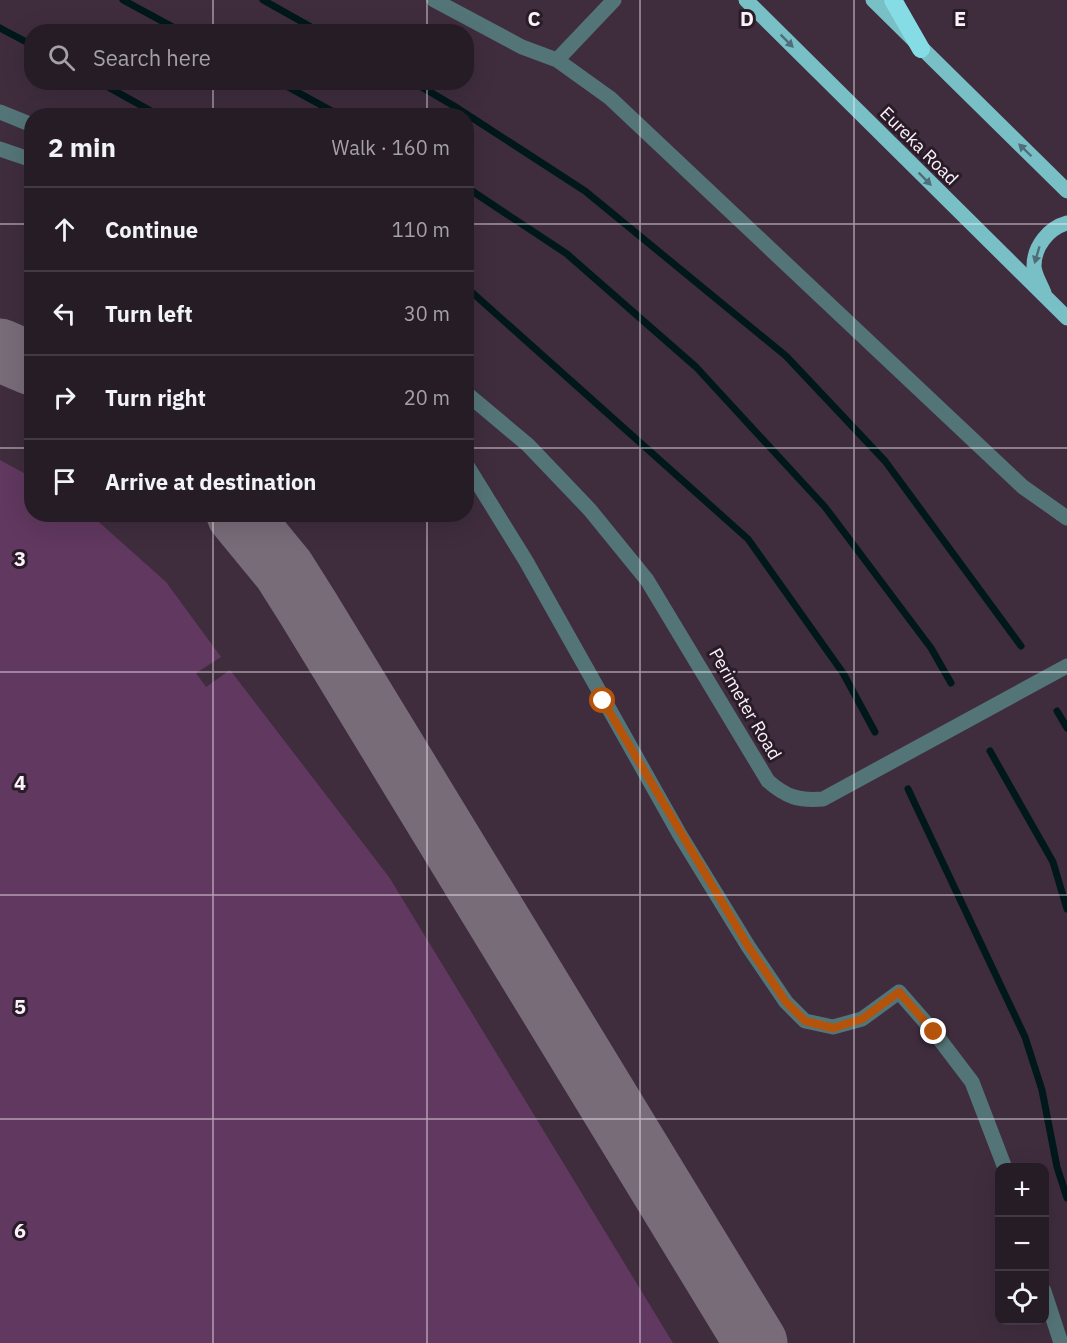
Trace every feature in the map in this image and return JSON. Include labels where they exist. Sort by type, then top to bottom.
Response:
[{"type":"highway","points":[[893,0],[921,49]]},
{"type":"main road","name":"Eureka Road","points":[[746,0],[1067,318]]},
{"type":"main road","points":[[873,0],[1067,191]]},
{"type":"main road","points":[[1046,299],[1034,267],[1037,250],[1046,235],[1067,223]]},
{"type":"lane","points":[[434,0],[522,47],[557,60],[610,98],[1023,487],[1067,518]]},
{"type":"lane","points":[[557,60],[614,0]]},
{"type":"lane","points":[[0,112],[24,122]]},
{"type":"lane","points":[[0,149],[24,157]]},
{"type":"lane","name":"Perimeter Road","points":[[474,400],[528,445],[590,510],[647,580],[768,782],[784,795],[805,801],[823,799],[860,776],[1065,667]]},
{"type":"lane","points":[[474,477],[526,561],[680,836],[748,946],[786,1002],[805,1021],[833,1028],[862,1019],[899,992],[934,1032],[972,1082],[1003,1163]]},
{"type":"lane","points":[[1049,1306],[1061,1343]]},
{"type":"shaded area","points":[[0,0],[1067,0],[1067,1343],[0,1343]]},
{"type":"shaded area","points":[[0,460],[24,473],[24,522],[99,522],[166,582],[221,657],[196,673],[206,687],[230,670],[389,877],[673,1343],[0,1343]]},
{"type":"waterway","points":[[123,0],[167,24]]},
{"type":"waterway","points":[[263,0],[306,24]]},
{"type":"waterway","points":[[0,28],[24,41]]},
{"type":"waterway","points":[[113,90],[146,108]]},
{"type":"waterway","points":[[294,90],[326,108]]},
{"type":"waterway","points":[[427,90],[457,108]]},
{"type":"waterway","points":[[474,119],[585,191],[786,356],[885,461],[1021,646]]},
{"type":"waterway","points":[[474,192],[567,254],[696,367],[825,507],[931,648],[951,683]]},
{"type":"waterway","points":[[474,294],[748,539],[843,673],[875,732]]},
{"type":"waterway","points":[[1057,711],[1067,728]]},
{"type":"waterway","points":[[990,751],[1053,862],[1067,909]]},
{"type":"waterway","points":[[908,789],[1025,1037],[1042,1090],[1057,1167],[1067,1198]]},
{"type":"taxiway","points":[[0,350],[24,360]]},
{"type":"taxiway","points":[[245,522],[284,570],[308,608],[756,1343]]},
{"type":"route","points":[[603,701],[680,836],[748,946],[786,1002],[805,1021],[833,1028],[862,1019],[899,992],[934,1032]]}]
